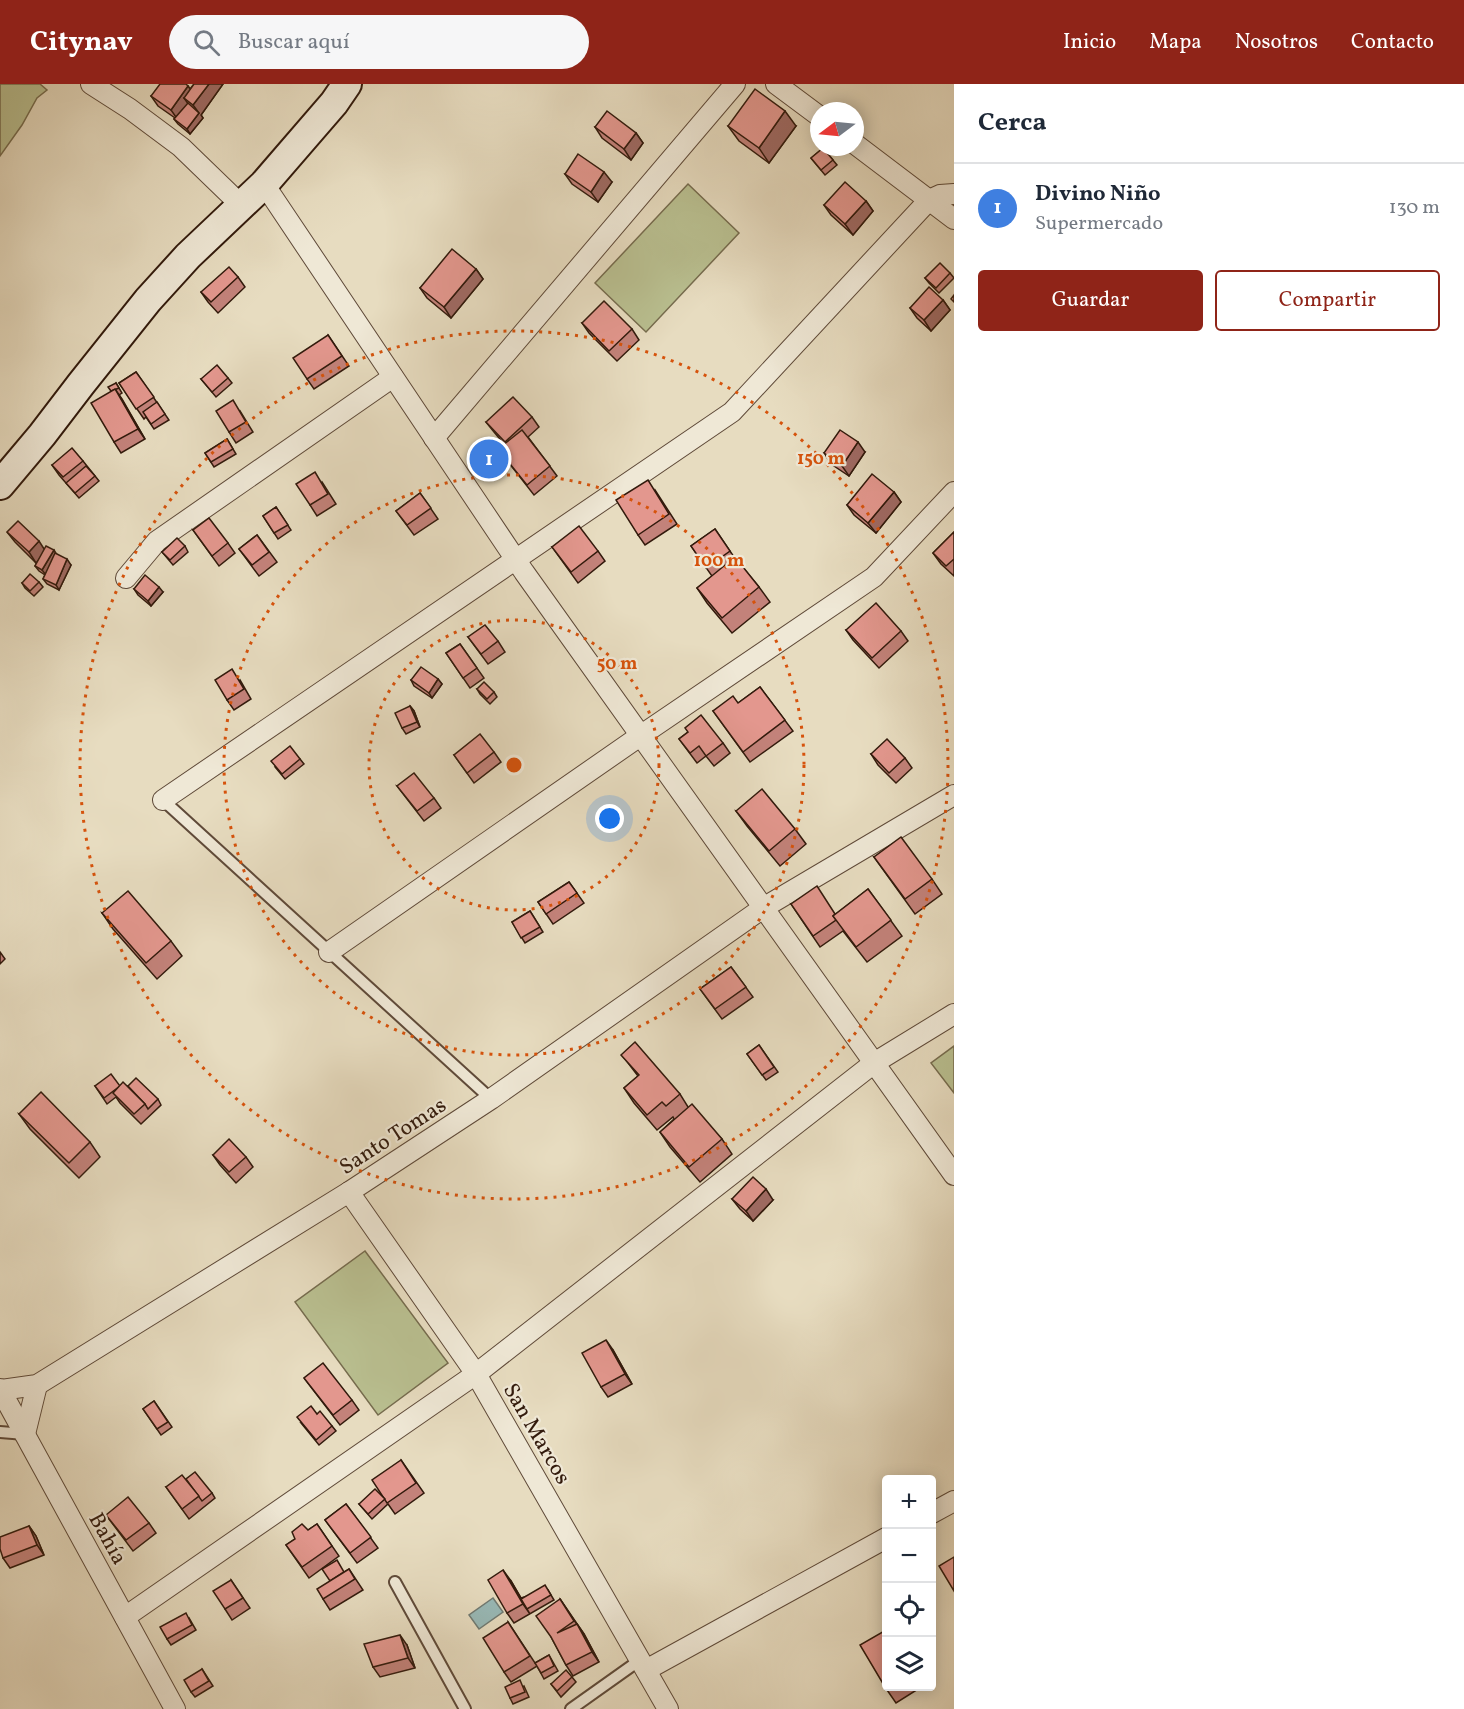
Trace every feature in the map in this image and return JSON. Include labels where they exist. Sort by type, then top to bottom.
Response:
[{"type":"street","points":[[91,84],[130,109],[181,147],[242,206]]},
{"type":"street","points":[[0,485],[148,300],[188,256],[264,184],[334,103],[347,84]]},
{"type":"street","points":[[434,438],[735,84]]},
{"type":"street","points":[[776,84],[810,109]]},
{"type":"street","points":[[864,151],[954,219]]},
{"type":"street","points":[[264,184],[515,560],[954,1175]]},
{"type":"street","points":[[163,800],[732,412],[929,200],[940,195],[954,194]]},
{"type":"street","points":[[126,578],[157,541],[393,377]]},
{"type":"street","points":[[329,952],[874,577],[954,492]]},
{"type":"street","name":"Santo Tomas","points":[[0,1390],[36,1385],[349,1192],[491,1099],[763,908],[953,797]]},
{"type":"street","points":[[125,1617],[476,1374],[874,1063],[954,1014]]},
{"type":"street","name":"San Marcos","points":[[349,1192],[476,1374],[668,1709]]},
{"type":"street","points":[[25,1434],[36,1385]]},
{"type":"street","name":"Bahía","points":[[0,1390],[175,1709]]},
{"type":"street","points":[[936,1511],[954,1501]]},
{"type":"street","points":[[643,1665],[882,1540]]},
{"type":"lane","points":[[163,800],[491,1099]]},
{"type":"lane","points":[[0,1432],[25,1434]]},
{"type":"lane","points":[[395,1582],[465,1709]]},
{"type":"lane","points":[[571,1709],[643,1665]]},
{"type":"green space","points":[[0,84],[40,84],[47,90],[37,98],[22,125],[0,156]]},
{"type":"green space","points":[[688,184],[739,233],[646,332],[595,283]]},
{"type":"green space","points":[[954,1046],[954,1093],[931,1063]]},
{"type":"green space","points":[[365,1251],[448,1363],[378,1415],[295,1302]]},
{"type":"water","points":[[493,1598],[503,1612],[479,1629],[469,1615]]},
{"type":"building","points":[[160,84],[186,84],[188,86],[171,110],[151,96]]},
{"type":"building","points":[[194,84],[209,84],[193,105],[184,98]]},
{"type":"building","points":[[755,89],[785,111],[759,148],[728,126]]},
{"type":"building","points":[[188,103],[199,113],[187,129],[174,119]]},
{"type":"building","points":[[607,111],[636,133],[624,149],[595,127]]},
{"type":"building","points":[[578,154],[604,172],[591,192],[565,174]]},
{"type":"building","points":[[830,156],[833,160],[821,170],[811,158]]},
{"type":"building","points":[[845,182],[866,201],[845,224],[824,205]]},
{"type":"building","points":[[452,249],[476,269],[444,307],[420,288]]},
{"type":"building","points":[[940,263],[950,273],[936,288],[925,278]]},
{"type":"building","points":[[229,267],[238,277],[211,302],[201,292]]},
{"type":"building","points":[[929,287],[943,300],[924,320],[910,308]]},
{"type":"building","points":[[604,301],[632,329],[609,351],[582,323]]},
{"type":"building","points":[[328,335],[342,356],[307,379],[293,358]]},
{"type":"building","points":[[217,365],[228,378],[212,392],[201,379]]},
{"type":"building","points":[[136,372],[154,397],[136,409],[119,383]]},
{"type":"building","points":[[116,383],[119,388],[111,391],[108,387]]},
{"type":"building","points":[[115,389],[138,429],[114,442],[91,403]]},
{"type":"building","points":[[513,397],[532,417],[505,442],[486,422]]},
{"type":"building","points":[[233,400],[246,422],[229,432],[216,411]]},
{"type":"building","points":[[157,402],[165,414],[151,424],[143,412]]},
{"type":"building","points":[[522,430],[550,466],[527,485],[498,449]]},
{"type":"building","points":[[840,430],[858,442],[842,466],[824,453]]},
{"type":"building","points":[[227,439],[233,449],[211,462],[205,453]]},
{"type":"building","points":[[72,448],[83,461],[63,477],[52,465]]},
{"type":"building","points":[[86,466],[95,476],[75,493],[66,483]]},
{"type":"building","points":[[315,472],[328,494],[310,505],[296,484]]},
{"type":"building","points":[[872,474],[894,492],[868,523],[847,505]]},
{"type":"building","points":[[648,480],[669,514],[638,535],[616,500]]},
{"type":"building","points":[[420,493],[431,508],[407,525],[396,511]]},
{"type":"building","points":[[276,507],[288,525],[274,533],[263,516]]},
{"type":"building","points":[[209,518],[228,543],[212,556],[193,530]]},
{"type":"building","points":[[18,521],[39,541],[29,552],[7,532]]},
{"type":"building","points":[[579,526],[598,551],[571,572],[552,547]]},
{"type":"building","points":[[715,529],[730,551],[706,568],[691,546]]},
{"type":"building","points":[[954,532],[954,559],[946,566],[933,553]]},
{"type":"building","points":[[257,535],[269,552],[252,565],[239,549]]},
{"type":"building","points":[[177,538],[185,546],[170,560],[162,552]]},
{"type":"building","points":[[46,546],[54,550],[42,570],[35,566]]},
{"type":"building","points":[[55,553],[67,559],[56,585],[43,579]]},
{"type":"building","points":[[735,557],[759,587],[722,618],[697,588]]},
{"type":"building","points":[[30,574],[39,582],[30,591],[22,583]]},
{"type":"building","points":[[145,575],[159,587],[148,601],[134,589]]},
{"type":"building","points":[[876,603],[901,631],[872,658],[846,630]]},
{"type":"building","points":[[485,625],[498,641],[481,654],[468,637]]},
{"type":"building","points":[[460,644],[477,668],[463,678],[446,653]]},
{"type":"building","points":[[421,667],[438,679],[429,693],[411,680]]},
{"type":"building","points":[[232,669],[244,689],[227,700],[215,680]]},
{"type":"building","points":[[484,682],[494,692],[487,699],[477,689]]},
{"type":"building","points":[[760,687],[785,720],[743,752],[713,711],[733,696],[738,703]]},
{"type":"building","points":[[410,706],[417,722],[402,728],[395,713]]},
{"type":"building","points":[[701,715],[723,743],[706,756],[699,746],[690,753],[679,739],[688,732],[685,728]]},
{"type":"building","points":[[480,734],[494,752],[467,773],[454,755]]},
{"type":"building","points":[[887,739],[905,758],[889,773],[871,754]]},
{"type":"building","points":[[290,746],[300,759],[282,774],[271,761]]},
{"type":"building","points":[[414,773],[434,798],[417,811],[397,786]]},
{"type":"building","points":[[762,789],[795,829],[769,851],[736,811]]},
{"type":"building","points":[[901,837],[932,879],[905,899],[874,857]]},
{"type":"building","points":[[569,882],[577,893],[546,914],[538,902]]},
{"type":"building","points":[[817,886],[835,914],[833,916],[836,920],[813,936],[791,904]]},
{"type":"building","points":[[868,889],[891,920],[856,947],[833,916]]},
{"type":"building","points":[[128,891],[171,941],[146,963],[102,913]]},
{"type":"building","points":[[530,911],[540,927],[521,938],[512,922]]},
{"type":"building","points":[[731,967],[746,987],[715,1009],[700,989]]},
{"type":"building","points":[[635,1042],[680,1094],[666,1106],[662,1102],[647,1115],[624,1088],[639,1075],[621,1055]]},
{"type":"building","points":[[759,1045],[774,1067],[762,1075],[747,1054]]},
{"type":"building","points":[[111,1074],[120,1086],[104,1098],[95,1086]]},
{"type":"building","points":[[136,1078],[158,1099],[148,1109],[128,1086]]},
{"type":"building","points":[[123,1082],[145,1104],[134,1114],[113,1093]]},
{"type":"building","points":[[41,1092],[90,1142],[69,1163],[19,1114]]},
{"type":"building","points":[[692,1104],[722,1139],[689,1167],[660,1132]]},
{"type":"building","points":[[229,1139],[246,1157],[229,1172],[213,1155]]},
{"type":"building","points":[[753,1177],[766,1189],[746,1211],[732,1199]]},
{"type":"building","points":[[606,1340],[625,1374],[601,1387],[582,1353]]},
{"type":"building","points":[[323,1363],[352,1400],[333,1415],[304,1378]]},
{"type":"building","points":[[154,1401],[168,1422],[157,1429],[143,1409]]},
{"type":"building","points":[[311,1406],[317,1414],[320,1411],[332,1426],[316,1440],[297,1417]]},
{"type":"building","points":[[401,1460],[416,1483],[387,1503],[372,1480]]},
{"type":"building","points":[[195,1472],[212,1493],[202,1501],[186,1479]]},
{"type":"building","points":[[182,1475],[199,1496],[182,1509],[166,1487]]},
{"type":"building","points":[[375,1489],[385,1499],[368,1514],[359,1504]]},
{"type":"building","points":[[128,1497],[149,1523],[126,1540],[106,1515]]},
{"type":"building","points":[[346,1504],[371,1537],[350,1553],[325,1520]]},
{"type":"building","points":[[302,1524],[308,1530],[317,1524],[332,1546],[302,1567],[286,1545],[295,1539],[292,1532]]},
{"type":"building","points":[[29,1526],[37,1545],[3,1558],[0,1537]]},
{"type":"building","points":[[954,1557],[954,1591],[939,1566]]},
{"type":"building","points":[[337,1560],[344,1572],[330,1581],[322,1569]]},
{"type":"building","points":[[349,1569],[355,1579],[323,1599],[317,1589]]},
{"type":"building","points":[[503,1570],[523,1604],[507,1613],[488,1580]]},
{"type":"building","points":[[231,1580],[243,1598],[225,1609],[213,1591]]},
{"type":"building","points":[[545,1585],[551,1595],[527,1609],[521,1599]]},
{"type":"building","points":[[560,1599],[574,1621],[557,1633],[577,1624],[592,1652],[566,1665],[551,1637],[536,1616]]},
{"type":"building","points":[[186,1613],[192,1625],[167,1639],[160,1627]]},
{"type":"building","points":[[508,1622],[530,1656],[504,1672],[483,1638]]},
{"type":"building","points":[[882,1632],[882,1682],[860,1645]]},
{"type":"building","points":[[400,1635],[408,1658],[373,1667],[364,1644]]},
{"type":"building","points":[[549,1655],[554,1666],[541,1673],[535,1663]]},
{"type":"building","points":[[202,1669],[209,1681],[191,1692],[184,1680]]},
{"type":"building","points":[[566,1670],[572,1677],[557,1691],[551,1684]]},
{"type":"building","points":[[520,1680],[525,1692],[510,1698],[505,1687]]},
{"type":"place","name":"Divino Niño","points":[[489,459]]}]
